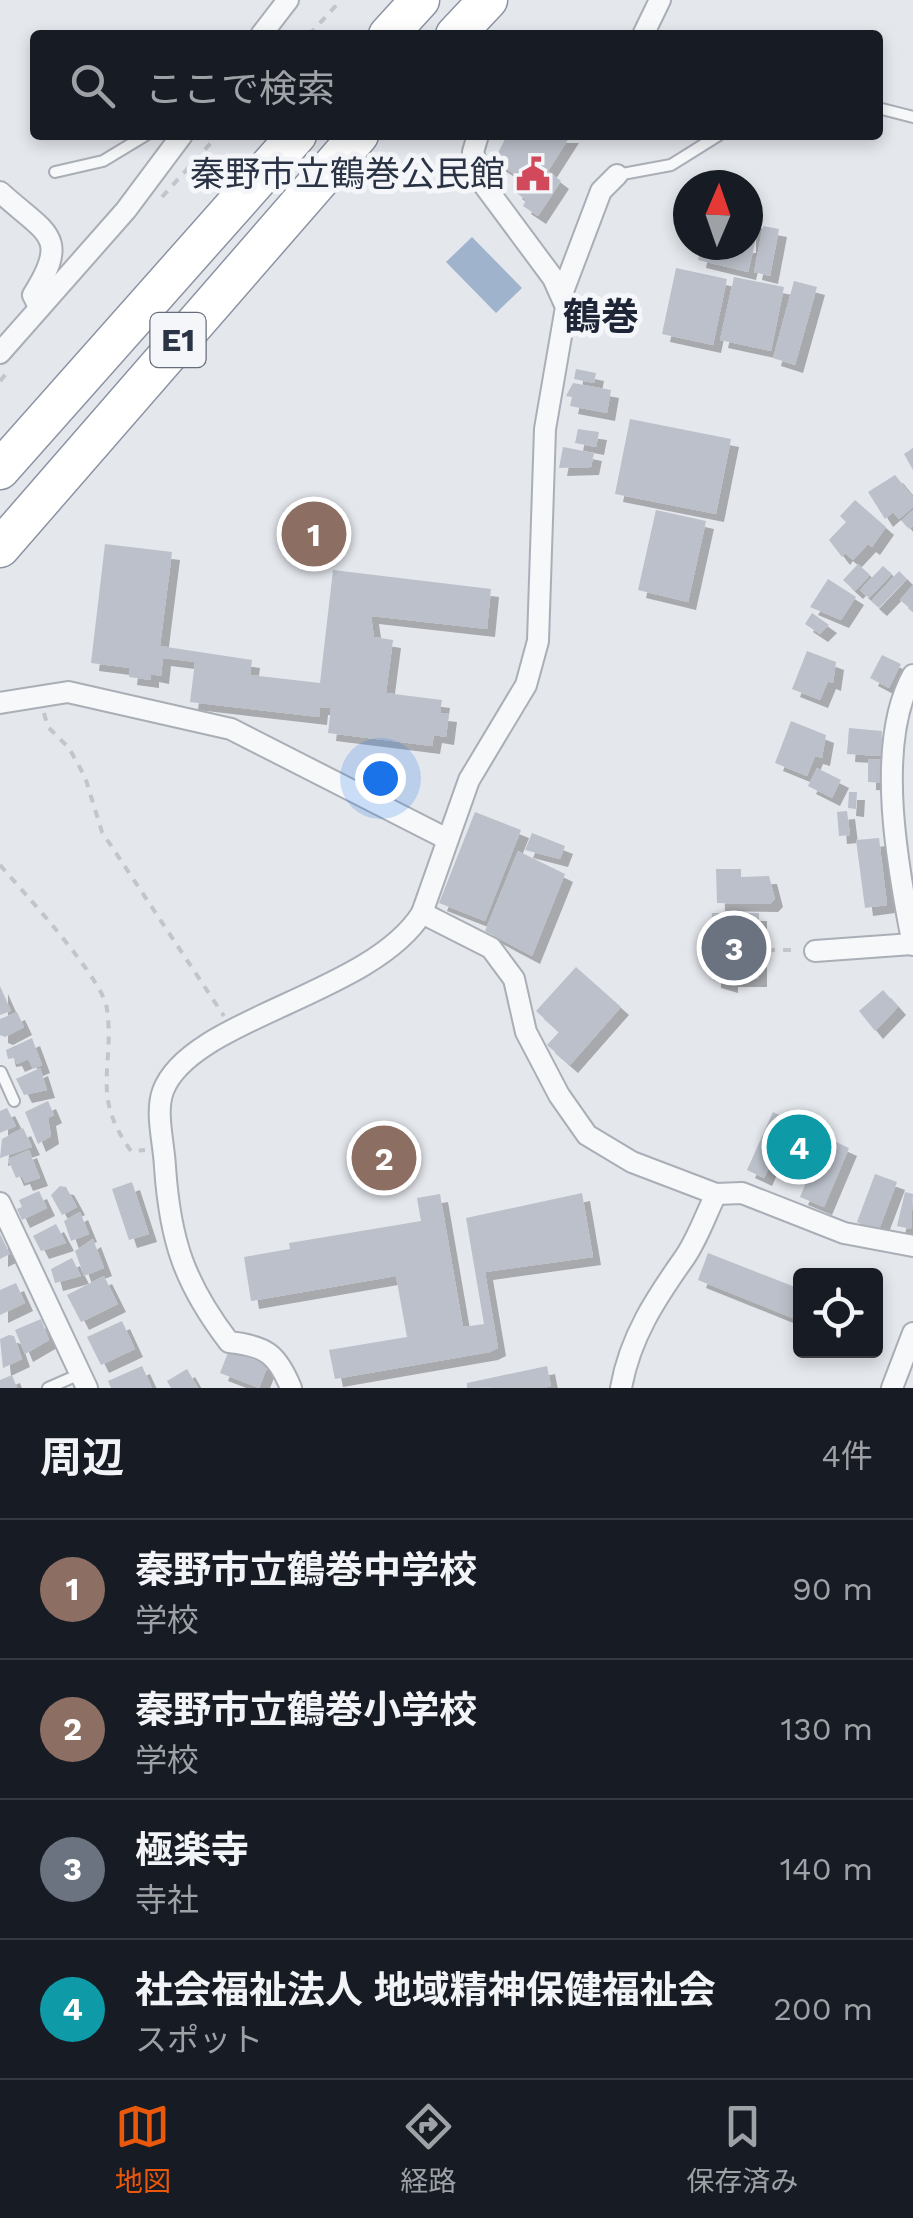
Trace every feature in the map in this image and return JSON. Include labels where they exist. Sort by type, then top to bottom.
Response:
[{"type":"highway","points":[[393,30],[420,0]]},
{"type":"highway","points":[[459,30],[488,0]]},
{"type":"highway","name":"E1","points":[[0,470],[292,140]]},
{"type":"highway","name":"E1","points":[[0,548],[354,140]]},
{"type":"street","points":[[265,30],[288,0]]},
{"type":"street","points":[[645,30],[660,0]]},
{"type":"street","points":[[0,353],[126,210],[177,140]]},
{"type":"street","points":[[292,1388],[274,1354],[261,1346],[230,1342],[194,1292],[169,1221],[160,1111],[163,1090],[198,1048],[376,960],[412,930],[422,913],[446,839],[482,752],[526,685],[538,641],[545,430],[566,307],[562,294],[480,181],[473,152],[477,140]]},
{"type":"street","points":[[562,294],[601,191],[617,175]]},
{"type":"street","points":[[0,192],[48,235],[54,248],[54,262],[33,296],[39,307]]},
{"type":"street","points":[[815,951],[913,944],[894,801],[898,710],[913,675]]},
{"type":"street","points":[[0,703],[68,692],[231,730],[446,839]]},
{"type":"street","points":[[422,913],[491,948],[514,979],[526,1032],[559,1095],[587,1136],[632,1162],[716,1194],[742,1193],[844,1233],[913,1246]]},
{"type":"street","points":[[621,1388],[630,1350],[658,1290],[687,1254],[716,1194]]},
{"type":"street","points":[[0,1203],[83,1381]]},
{"type":"street","points":[[892,1388],[913,1332]]},
{"type":"lane","points":[[883,109],[913,117]]},
{"type":"lane","points":[[56,172],[103,161],[138,140]]},
{"type":"lane","points":[[617,175],[671,165],[712,140]]},
{"type":"lane","points":[[0,1072],[14,1101]]},
{"type":"lane","points":[[48,1388],[83,1381]]},
{"type":"path","points":[[314,30],[341,0]]},
{"type":"path","points":[[40,699],[48,727],[69,748],[85,777],[102,832],[176,940],[224,1017],[229,1034]]},
{"type":"path","points":[[0,865],[87,971],[107,1006],[104,1084],[114,1127],[132,1152],[164,1147]]},
{"type":"path","points":[[767,950],[815,951]]},
{"type":"water","points":[[472,237],[522,288],[496,313],[446,262]]},
{"type":"building","name":"秦野市立鶴巻公民館","points":[[504,140],[568,140],[548,171],[561,181],[538,216],[523,206],[526,200],[514,191],[519,177],[494,161]]},
{"type":"building","points":[[763,226],[779,229],[770,276],[754,272],[756,260],[763,260]]},
{"type":"building","points":[[698,260],[751,260],[748,272]]},
{"type":"building","points":[[676,268],[727,279],[713,345],[662,334]]},
{"type":"building","points":[[734,277],[784,287],[771,351],[720,340]]},
{"type":"building","points":[[794,281],[817,287],[795,365],[773,358]]},
{"type":"building","points":[[576,369],[596,373],[594,383],[574,379]]},
{"type":"building","points":[[573,383],[611,390],[607,413],[570,406],[572,397],[566,396]]},
{"type":"building","points":[[630,419],[731,439],[716,514],[615,494]]},
{"type":"building","points":[[578,429],[599,432],[596,447],[575,443]]},
{"type":"building","points":[[563,447],[594,453],[591,467],[559,468]]},
{"type":"building","points":[[913,448],[913,470],[904,454]]},
{"type":"building","points":[[895,475],[913,497],[913,507],[899,519],[893,512],[885,519],[868,492]]},
{"type":"building","points":[[855,500],[886,527],[872,547],[868,544],[853,560],[845,553],[842,557],[829,540],[846,522],[840,516]]},
{"type":"building","points":[[656,510],[706,521],[688,602],[638,590]]},
{"type":"building","points":[[913,510],[913,526],[909,529],[902,520]]},
{"type":"building","points":[[105,544],[172,552],[160,646],[252,660],[250,675],[320,683],[333,570],[491,589],[487,629],[371,616],[374,637],[393,640],[386,693],[442,700],[440,713],[449,714],[446,737],[434,735],[432,746],[328,733],[331,708],[320,707],[319,717],[190,702],[195,662],[163,658],[161,676],[151,674],[151,680],[129,677],[130,668],[91,663]]},
{"type":"building","points":[[858,564],[870,575],[855,591],[843,580]]},
{"type":"building","points":[[883,566],[892,574],[869,598],[860,590]]},
{"type":"building","points":[[899,571],[907,579],[879,608],[871,601]]},
{"type":"building","points":[[828,579],[856,597],[841,620],[810,607]]},
{"type":"building","points":[[913,585],[913,611],[900,600]]},
{"type":"building","points":[[812,613],[829,625],[820,634],[805,624]]},
{"type":"building","points":[[807,651],[836,662],[833,683],[828,681],[820,700],[792,689]]},
{"type":"building","points":[[882,655],[901,664],[889,688],[870,678]]},
{"type":"building","points":[[791,721],[826,735],[822,758],[815,756],[807,776],[775,763]]},
{"type":"building","points":[[849,728],[882,731],[881,756],[847,754]]},
{"type":"building","points":[[868,759],[883,760],[883,783],[868,782]]},
{"type":"building","points":[[817,768],[841,780],[832,798],[808,786]]},
{"type":"building","points":[[849,792],[857,792],[856,809],[848,808]]},
{"type":"building","points":[[847,811],[850,835],[839,836],[837,812]]},
{"type":"building","points":[[475,812],[521,830],[485,921],[439,903]]},
{"type":"building","points":[[532,833],[565,846],[560,859],[525,850]]},
{"type":"building","points":[[879,838],[887,905],[865,908],[856,840]]},
{"type":"building","points":[[518,851],[565,874],[532,956],[485,931]]},
{"type":"building","points":[[716,869],[741,869],[741,877],[769,876],[775,899],[770,904],[717,903]]},
{"type":"building","points":[[712,913],[759,913],[759,979],[730,979],[730,985],[713,980],[713,964],[708,964]]},
{"type":"building","points":[[576,967],[621,1007],[570,1065],[547,1045],[559,1032],[536,1011]]},
{"type":"building","points":[[0,986],[11,1011],[0,1015]]},
{"type":"building","points":[[883,990],[898,1007],[875,1031],[859,1011]]},
{"type":"building","points":[[17,1012],[24,1027],[5,1037],[0,1035],[0,1019]]},
{"type":"building","points":[[32,1038],[42,1065],[33,1069],[28,1059],[17,1064],[14,1058],[8,1059],[6,1050]]},
{"type":"building","points":[[40,1068],[47,1090],[24,1095],[16,1079]]},
{"type":"building","points":[[48,1101],[54,1115],[48,1118],[51,1136],[38,1144],[25,1112]]},
{"type":"building","points":[[7,1108],[16,1126],[0,1133],[0,1111]]},
{"type":"building","points":[[773,1112],[790,1120],[764,1178],[747,1170]]},
{"type":"building","points":[[799,1118],[821,1127],[800,1177],[778,1167]]},
{"type":"building","points":[[23,1128],[32,1147],[0,1158],[2,1139]]},
{"type":"building","points":[[825,1137],[849,1148],[824,1207],[800,1197]]},
{"type":"building","points":[[29,1150],[40,1178],[25,1183],[22,1176],[16,1178],[8,1159]]},
{"type":"building","points":[[875,1174],[897,1182],[878,1232],[857,1222]]},
{"type":"building","points":[[132,1182],[149,1234],[129,1240],[112,1189]]},
{"type":"building","points":[[60,1186],[66,1187],[77,1207],[62,1215],[51,1195]]},
{"type":"building","points":[[39,1191],[47,1208],[22,1220],[17,1209],[22,1207],[19,1200]]},
{"type":"building","points":[[905,1192],[913,1194],[911,1229],[897,1226]]},
{"type":"building","points":[[582,1193],[593,1257],[485,1272],[498,1348],[490,1352],[335,1379],[329,1350],[407,1337],[396,1276],[251,1301],[244,1257],[290,1249],[289,1243],[421,1221],[417,1198],[440,1194],[463,1327],[484,1324],[466,1218]]},
{"type":"building","points":[[80,1212],[89,1234],[71,1241],[64,1221]]},
{"type":"building","points":[[56,1224],[66,1243],[41,1251],[33,1236]]},
{"type":"building","points":[[0,1234],[10,1254],[0,1259]]},
{"type":"building","points":[[93,1239],[104,1268],[84,1276],[75,1251]]},
{"type":"building","points":[[708,1253],[793,1286],[793,1318],[698,1280]]},
{"type":"building","points":[[72,1258],[81,1276],[55,1283],[51,1269]]},
{"type":"building","points":[[104,1276],[118,1304],[81,1322],[67,1295]]},
{"type":"building","points":[[16,1283],[25,1303],[0,1315],[0,1290]]},
{"type":"building","points":[[41,1319],[49,1340],[25,1354],[15,1330]]},
{"type":"building","points":[[122,1321],[135,1349],[101,1365],[87,1337]]},
{"type":"building","points":[[14,1336],[22,1359],[3,1368],[0,1339]]},
{"type":"building","points":[[229,1350],[268,1365],[259,1388],[220,1373]]},
{"type":"building","points":[[142,1366],[152,1388],[111,1388],[108,1381]]},
{"type":"building","points":[[547,1366],[551,1387],[467,1388],[467,1383]]},
{"type":"building","points":[[187,1369],[198,1388],[171,1388],[167,1381]]},
{"type":"building","points":[[12,1375],[17,1388],[0,1388],[0,1380]]},
{"type":"place","name":"秦野市立鶴巻公民館","points":[[533,174]]},
{"type":"place","name":"秦野市立鶴巻中学校","points":[[314,534]]},
{"type":"place","name":"極楽寺","points":[[734,948]]},
{"type":"place","name":"社会福祉法人 地域精神保健福祉会","points":[[799,1147]]},
{"type":"place","name":"秦野市立鶴巻小学校","points":[[384,1158]]},
{"type":"district","name":"鶴巻","points":[[601,317]]}]
